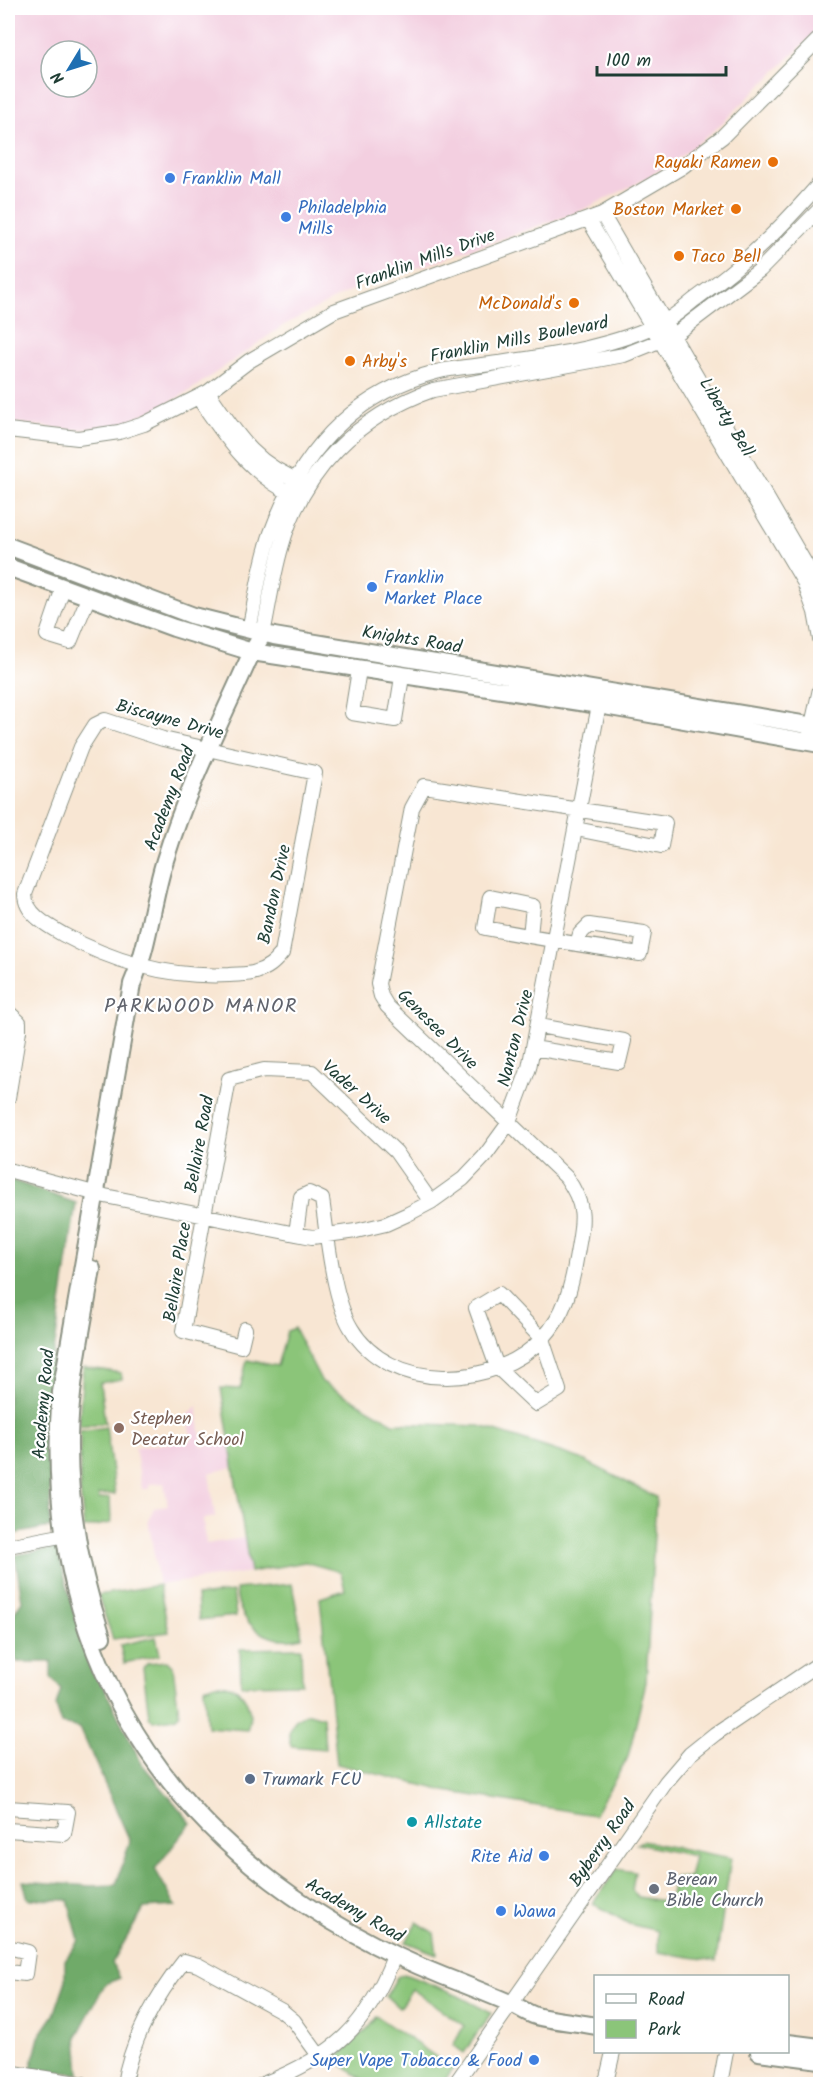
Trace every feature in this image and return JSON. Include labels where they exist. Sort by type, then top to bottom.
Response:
[{"type":"main road","name":"Knights Road","points":[[8,546],[194,616],[256,632],[815,735]]},
{"type":"main road","points":[[8,567],[88,598],[252,652],[402,677],[815,735]]},
{"type":"main road","points":[[63,588],[70,570]]},
{"type":"main road","points":[[252,652],[256,632]]},
{"type":"main road","name":"Academy Road","points":[[252,652],[208,749],[165,860],[152,906],[141,965],[132,984],[72,1390],[69,1438],[69,1534],[114,1668],[151,1742],[192,1797],[201,1816],[263,1874],[292,1896],[358,1938],[394,1956],[537,2016],[594,2026]]},
{"type":"main road","name":"Academy Road","points":[[511,2004],[543,2006],[594,2016]]},
{"type":"main road","points":[[789,2043],[820,2047]]},
{"type":"main road","points":[[766,2053],[820,2061]]},
{"type":"street","name":"Franklin Mills Drive","points":[[8,430],[63,438],[119,432],[144,424],[203,394],[249,361],[334,311],[602,214],[682,168],[722,137],[820,38]]},
{"type":"street","name":"Franklin Mills Boulevard","points":[[256,632],[271,534],[295,495],[310,456],[337,425],[366,402],[436,372],[551,355],[610,342],[659,323],[733,272],[771,238],[820,183]]},
{"type":"street","name":"Franklin Mills Boulevard","points":[[301,481],[356,430],[404,400],[433,390],[624,355],[674,334],[760,270],[820,209]]},
{"type":"street","name":"Liberty Bell","points":[[602,214],[659,323],[661,340],[804,582],[815,612],[820,639]]},
{"type":"street","name":"Liberty Bell","points":[[588,219],[659,323],[674,334],[820,589]]},
{"type":"street","points":[[203,394],[244,444],[280,474],[301,481]]},
{"type":"street","points":[[203,394],[236,452],[256,473],[295,495]]},
{"type":"street","points":[[63,588],[47,635],[70,642],[88,598]]},
{"type":"street","points":[[359,670],[352,713],[394,720],[402,677]]},
{"type":"street","points":[[815,735],[820,689]]},
{"type":"street","name":"Nanton Drive","points":[[8,1170],[100,1195],[312,1237],[386,1224],[431,1202],[463,1179],[508,1124],[524,1085],[539,1026],[599,705]]},
{"type":"street","name":"Biscayne Drive","points":[[25,899],[81,747],[95,725],[105,720],[163,739],[315,774]]},
{"type":"street","name":"Bandon Drive","points":[[25,899],[32,914],[54,930],[89,949],[141,965],[170,972],[213,976],[254,973],[271,966],[282,953],[315,774]]},
{"type":"street","name":"Genesee Drive","points":[[542,1339],[555,1324],[567,1302],[584,1213],[577,1192],[566,1177],[387,1006],[378,984],[412,808],[424,786],[578,811]]},
{"type":"street","points":[[576,830],[661,846],[665,824],[578,811]]},
{"type":"street","points":[[530,936],[577,944]]},
{"type":"street","points":[[8,1012],[19,1022],[19,1031],[8,1098]]},
{"type":"street","points":[[533,1047],[619,1062],[624,1041],[539,1026]]},
{"type":"street","name":"Vader Drive","points":[[229,1079],[264,1070],[312,1072],[396,1152],[431,1202]]},
{"type":"street","name":"Bellaire Road","points":[[204,1215],[229,1079]]},
{"type":"street","points":[[296,1234],[301,1197],[309,1193],[322,1199],[344,1315],[358,1337],[377,1357],[394,1367],[428,1375],[469,1375],[497,1367],[542,1339]]},
{"type":"street","name":"Bellaire Place","points":[[204,1215],[183,1331],[241,1346],[245,1329]]},
{"type":"street","points":[[499,1294],[542,1339],[559,1390],[536,1404],[497,1367],[476,1308],[499,1294]]},
{"type":"street","points":[[8,1546],[69,1534]]},
{"type":"street","name":"Byberry Road","points":[[455,2085],[666,1782],[690,1754],[715,1734],[820,1663]]},
{"type":"street","points":[[8,1808],[68,1812],[64,1834],[8,1830]]},
{"type":"street","points":[[8,1947],[28,1952],[25,1974],[8,1972]]},
{"type":"street","points":[[263,2085],[303,2067],[340,2042],[378,1995],[394,1956]]},
{"type":"street","points":[[124,2085],[127,2064],[139,2033],[169,1980],[184,1961],[204,1969],[282,2011],[294,2021],[320,2057]]},
{"type":"street","points":[[603,2085],[613,2053]]},
{"type":"street","points":[[720,2085],[726,2053]]},
{"type":"street","points":[[8,2072],[83,2085]]},
{"type":"shaded area","name":"Philadelphia Mills","points":[[8,8],[820,8],[820,28],[716,129],[676,160],[634,185],[578,212],[411,270],[375,278],[284,325],[188,392],[156,409],[122,424],[73,430],[8,422]]},
{"type":"shaded area","points":[[197,1406],[202,1446],[229,1442],[234,1467],[209,1473],[215,1517],[203,1519],[206,1544],[245,1538],[250,1572],[159,1585],[148,1520],[154,1508],[168,1506],[164,1483],[149,1484],[149,1489],[142,1489],[135,1448],[192,1440],[188,1415]]},
{"type":"green space","points":[[8,1179],[76,1203],[53,1358],[50,1527],[8,1535]]},
{"type":"green space","points":[[294,1328],[322,1382],[393,1423],[480,1426],[581,1459],[656,1497],[646,1682],[628,1757],[594,1815],[445,1791],[337,1764],[320,1598],[345,1590],[341,1572],[305,1562],[250,1572],[221,1388],[240,1389],[247,1360],[277,1366],[287,1331]]},
{"type":"green space","points":[[83,1367],[121,1373],[122,1379],[100,1383],[105,1423],[79,1426]]},
{"type":"green space","points":[[106,1427],[115,1494],[98,1495],[99,1499],[110,1498],[111,1523],[84,1528],[80,1488],[80,1431]]},
{"type":"green space","points":[[57,1548],[76,1619],[108,1696],[142,1764],[191,1823],[155,1869],[176,1906],[144,1908],[112,1963],[120,1978],[105,1984],[77,2036],[80,2074],[31,2069],[39,2037],[54,2015],[65,1983],[65,1960],[79,1940],[68,1900],[28,1899],[23,1881],[91,1886],[116,1885],[130,1841],[80,1728],[62,1724],[56,1706],[61,1689],[51,1678],[51,1662],[17,1662],[8,1636],[9,1625],[22,1601],[15,1555]]},
{"type":"green space","points":[[292,1584],[302,1637],[289,1639],[267,1635],[257,1630],[242,1613],[236,1589]]},
{"type":"green space","points":[[159,1585],[169,1632],[113,1639],[98,1595]]},
{"type":"green space","points":[[233,1592],[236,1616],[199,1620],[197,1596]]},
{"type":"green space","points":[[156,1637],[160,1655],[124,1663],[120,1645]]},
{"type":"green space","points":[[301,1648],[302,1684],[241,1685],[240,1649]]},
{"type":"green space","points":[[167,1661],[173,1667],[179,1714],[175,1718],[153,1721],[149,1716],[143,1668],[148,1663]]},
{"type":"green space","points":[[215,1684],[232,1687],[244,1698],[249,1713],[247,1730],[207,1727],[204,1688]]},
{"type":"green space","points":[[309,1713],[323,1717],[325,1749],[291,1746],[289,1735],[292,1725],[303,1715]]},
{"type":"green space","points":[[642,1841],[731,1858],[716,1961],[658,1952],[658,1931],[629,1924],[593,1903],[617,1869],[635,1872],[632,1890],[638,1897],[670,1902],[674,1877],[689,1878],[694,1856],[637,1844]]},
{"type":"green space","points":[[417,1922],[434,1933],[437,1954],[406,1942]]},
{"type":"green space","points":[[404,1974],[449,1991],[491,2013],[464,2053],[453,2045],[464,2026],[412,1989],[399,2008],[386,1996],[397,1977]]},
{"type":"green space","points":[[376,2016],[448,2065],[457,2063],[442,2084],[369,2084],[335,2060],[369,2027]]},
{"type":"place","name":"Rayaki Ramen","points":[[773,162]]},
{"type":"place","name":"Franklin Mall","points":[[170,178]]},
{"type":"place","name":"Boston Market","points":[[736,209]]},
{"type":"place","name":"Philadelphia Mills","points":[[286,217]]},
{"type":"place","name":"Taco Bell","points":[[679,256]]},
{"type":"place","name":"McDonald's","points":[[574,303]]},
{"type":"place","name":"Arby's","points":[[350,361]]},
{"type":"place","name":"Franklin Market Place","points":[[372,587]]},
{"type":"place","name":"Stephen Decatur School","points":[[119,1428]]},
{"type":"place","name":"Trumark FCU","points":[[250,1779]]},
{"type":"place","name":"Allstate","points":[[412,1822]]},
{"type":"place","name":"Rite Aid","points":[[544,1856]]},
{"type":"place","name":"Berean Bible Church","points":[[654,1889]]},
{"type":"place","name":"Wawa","points":[[501,1911]]},
{"type":"place","name":"Super Vape Tobacco & Food","points":[[534,2060]]},
{"type":"district","name":"PARKWOOD MANOR","points":[[201,1005]]}]
